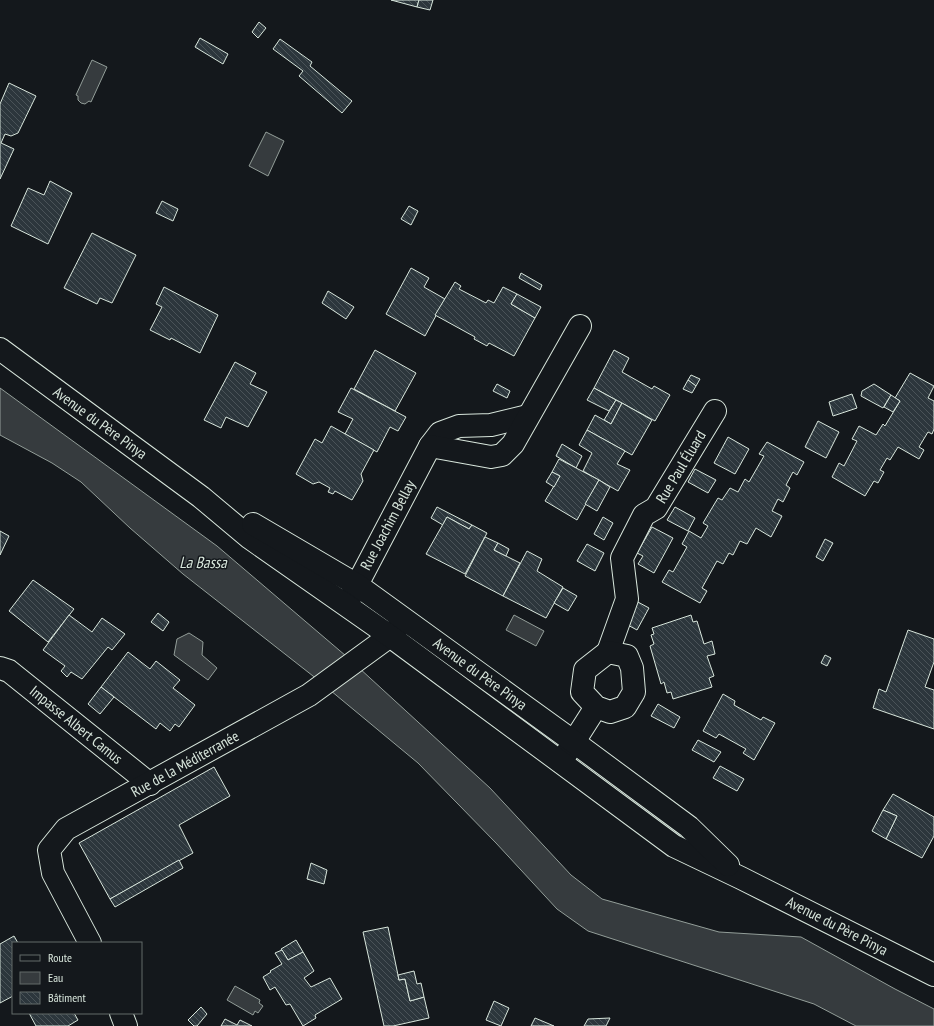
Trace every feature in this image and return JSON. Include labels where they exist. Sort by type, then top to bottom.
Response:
[{"type":"street","points":[[430,446],[491,457],[502,455],[513,444],[580,326]]},
{"type":"street","name":"Avenue du Père Pinya","points":[[0,349],[201,497],[250,538],[390,636],[674,846],[934,975]]},
{"type":"street","name":"Rue Paul Éluard","points":[[608,652],[627,599],[622,558],[644,515],[656,508],[715,411]]},
{"type":"street","name":"Rue Joachim Bellay","points":[[347,605],[430,446],[440,433],[459,426],[491,425],[528,416]]},
{"type":"street","name":"Avenue du Père Pinya","points":[[201,497],[256,526],[357,585],[689,827],[741,878]]},
{"type":"street","name":"Rue de la Méditerranée","points":[[89,942],[53,873],[49,850],[66,829],[309,696],[390,636],[404,619]]},
{"type":"street","points":[[608,652],[627,656],[632,668],[634,692],[625,707],[610,712],[596,707],[582,692],[586,670],[608,652]]},
{"type":"street","name":"Impasse Albert Camus","points":[[0,668],[9,671],[150,784]]},
{"type":"street","points":[[561,762],[596,707]]},
{"type":"street","points":[[121,1014],[126,1026]]},
{"type":"water","points":[[92,60],[107,67],[91,102],[89,101],[85,104],[78,100],[78,96],[76,95]]},
{"type":"water","points":[[266,132],[284,141],[268,176],[249,166]]},
{"type":"water","name":"La Bassa","points":[[0,388],[217,546],[346,656],[490,788],[571,875],[602,899],[719,932],[801,937],[934,1009],[934,1026],[856,1026],[814,1004],[588,931],[557,909],[496,843],[418,763],[313,676],[183,574],[130,528],[81,482],[52,463],[0,435]]},
{"type":"water","points":[[514,615],[544,631],[536,646],[506,630]]},
{"type":"water","points":[[189,633],[203,642],[202,655],[217,668],[208,680],[174,655],[177,639]]},
{"type":"water","points":[[235,986],[260,1000],[259,1003],[263,1006],[258,1013],[255,1011],[253,1015],[227,1000]]},
{"type":"building","points":[[391,0],[419,0],[417,7]]},
{"type":"building","points":[[419,0],[433,0],[430,10],[417,7]]},
{"type":"building","points":[[259,22],[266,28],[258,38],[252,32]]},
{"type":"building","points":[[200,38],[228,54],[223,64],[195,47]]},
{"type":"building","points":[[280,39],[312,62],[310,66],[352,101],[342,113],[299,76],[303,71],[273,49]]},
{"type":"building","points":[[9,83],[36,96],[18,133],[11,136],[5,134],[1,143],[14,149],[0,179],[0,104]]},
{"type":"building","points":[[50,181],[72,193],[48,244],[11,226],[28,188],[44,195]]},
{"type":"building","points":[[162,201],[178,209],[173,221],[156,213]]},
{"type":"building","points":[[409,206],[418,211],[411,225],[401,219]]},
{"type":"building","points":[[92,233],[136,255],[112,303],[100,298],[97,304],[64,288]]},
{"type":"building","points":[[411,268],[429,278],[424,287],[445,299],[425,336],[386,314]]},
{"type":"building","points":[[521,273],[542,285],[540,290],[519,278]]},
{"type":"building","points":[[455,282],[461,286],[459,289],[486,303],[488,300],[494,303],[503,287],[517,294],[511,304],[535,318],[514,356],[489,343],[487,346],[474,339],[475,337],[435,315]]},
{"type":"building","points":[[164,287],[218,315],[200,353],[171,338],[170,340],[150,330],[162,307],[156,304]]},
{"type":"building","points":[[328,291],[354,307],[346,319],[322,303]]},
{"type":"building","points":[[517,294],[541,307],[535,318],[511,304]]},
{"type":"building","points":[[375,350],[416,373],[395,411],[354,389]]},
{"type":"building","points":[[614,350],[629,358],[622,372],[652,389],[654,386],[670,395],[655,421],[594,388]]},
{"type":"building","points":[[235,362],[256,373],[250,384],[267,392],[248,427],[226,417],[221,428],[204,420]]},
{"type":"building","points":[[910,373],[934,386],[928,398],[934,401],[934,429],[932,434],[928,432],[919,447],[924,450],[919,459],[898,447],[890,460],[887,458],[880,470],[884,472],[878,483],[874,481],[865,496],[832,477],[839,463],[844,466],[857,441],[852,439],[859,426],[876,435],[883,424],[885,426],[900,401],[895,398]]},
{"type":"building","points":[[691,375],[700,379],[696,386],[688,380]]},
{"type":"building","points":[[688,380],[696,386],[692,393],[683,389]]},
{"type":"building","points":[[497,384],[510,391],[507,398],[493,391]]},
{"type":"building","points":[[874,384],[891,395],[883,408],[861,396],[862,391]]},
{"type":"building","points":[[351,388],[406,417],[398,431],[390,427],[377,452],[345,434],[353,419],[338,412]]},
{"type":"building","points":[[594,388],[616,400],[609,411],[587,400]]},
{"type":"building","points":[[852,394],[857,408],[833,416],[829,402]]},
{"type":"building","points":[[891,395],[900,401],[893,412],[884,407]]},
{"type":"building","points":[[616,400],[622,403],[611,424],[604,420]]},
{"type":"building","points":[[622,403],[652,420],[632,455],[587,430],[595,415],[611,424]]},
{"type":"building","points":[[818,421],[839,432],[826,458],[805,447]]},
{"type":"building","points":[[331,426],[374,450],[361,474],[363,481],[352,500],[335,491],[333,494],[328,492],[330,488],[319,482],[313,484],[296,474],[315,439],[322,443]]},
{"type":"building","points":[[587,430],[625,451],[617,464],[630,470],[618,491],[583,471],[592,453],[579,445]]},
{"type":"building","points":[[728,437],[749,449],[735,474],[714,463]]},
{"type":"building","points":[[767,442],[804,462],[797,475],[793,472],[786,485],[790,488],[783,502],[778,499],[772,511],[782,516],[771,537],[756,528],[747,544],[740,541],[733,555],[729,553],[723,564],[717,561],[702,588],[707,591],[700,603],[662,582],[669,570],[673,572],[687,547],[682,544],[689,531],[701,538],[708,526],[703,523],[718,498],[722,500],[730,488],[738,492],[745,479],[749,482],[764,456],[759,454]]},
{"type":"building","points":[[562,444],[582,456],[576,468],[556,456]]},
{"type":"building","points":[[559,459],[599,480],[577,520],[545,501],[560,476],[552,472]]},
{"type":"building","points":[[695,469],[716,480],[708,493],[688,482]]},
{"type":"building","points":[[552,472],[560,476],[554,487],[546,482]]},
{"type":"building","points":[[599,480],[610,487],[597,511],[585,504]]},
{"type":"building","points":[[437,507],[472,525],[469,529],[447,517],[443,525],[431,518]]},
{"type":"building","points":[[675,507],[695,518],[688,531],[667,520]]},
{"type":"building","points":[[447,517],[469,529],[472,525],[487,533],[465,574],[426,554]]},
{"type":"building","points":[[603,517],[613,523],[604,540],[594,534]]},
{"type":"building","points":[[652,527],[673,538],[654,573],[638,564],[643,556],[637,553]]},
{"type":"building","points":[[0,531],[9,536],[0,555]]},
{"type":"building","points":[[485,537],[498,543],[494,550],[520,563],[503,596],[465,576]]},
{"type":"building","points":[[825,539],[833,543],[823,561],[816,557]]},
{"type":"building","points":[[498,543],[509,549],[506,556],[494,550]]},
{"type":"building","points":[[587,544],[604,553],[595,571],[577,561]]},
{"type":"building","points":[[527,551],[542,559],[537,571],[563,587],[546,618],[503,596]]},
{"type":"building","points":[[33,580],[74,609],[48,642],[9,611]]},
{"type":"building","points":[[563,588],[577,596],[568,611],[554,603]]},
{"type":"building","points":[[636,601],[649,608],[637,630],[624,623]]},
{"type":"building","points":[[158,613],[169,622],[163,631],[151,622]]},
{"type":"building","points":[[69,615],[92,632],[102,618],[125,634],[112,650],[108,647],[82,679],[71,672],[67,677],[61,671],[65,666],[43,650]]},
{"type":"building","points":[[691,615],[693,622],[697,621],[704,644],[712,641],[715,654],[707,656],[714,676],[709,678],[712,687],[673,699],[671,692],[667,693],[664,682],[661,684],[650,646],[654,644],[651,635],[654,634],[652,628]]},
{"type":"building","points":[[908,630],[934,639],[934,662],[925,687],[934,690],[934,729],[873,708],[879,689],[886,692]]},
{"type":"building","points":[[128,652],[150,669],[156,661],[180,680],[173,688],[195,705],[179,727],[175,724],[170,731],[160,723],[156,729],[101,687]]},
{"type":"building","points":[[825,655],[831,658],[827,666],[821,663]]},
{"type":"building","points":[[101,687],[114,697],[100,714],[88,704]]},
{"type":"building","points":[[723,694],[735,701],[734,705],[761,720],[763,717],[775,723],[754,760],[743,753],[746,749],[719,734],[716,738],[703,731]]},
{"type":"building","points":[[658,704],[680,717],[674,728],[651,716]]},
{"type":"building","points":[[698,740],[721,752],[714,762],[692,750]]},
{"type":"building","points":[[720,766],[744,779],[737,791],[713,778]]},
{"type":"building","points":[[214,767],[230,796],[179,825],[193,853],[110,899],[79,843]]},
{"type":"building","points":[[893,794],[934,817],[934,836],[922,858],[886,839],[897,816],[883,810]]},
{"type":"building","points":[[883,810],[897,816],[886,839],[872,831]]},
{"type":"building","points":[[179,860],[183,868],[115,907],[110,899]]},
{"type":"building","points":[[311,863],[327,870],[324,884],[307,879]]},
{"type":"building","points":[[388,927],[399,980],[405,979],[410,1001],[424,997],[429,1018],[393,1026],[384,1026],[363,932]]},
{"type":"building","points":[[14,936],[17,942],[12,942],[12,997],[0,1003],[0,944]]},
{"type":"building","points":[[296,940],[303,952],[288,960],[281,949]]},
{"type":"building","points":[[282,950],[288,960],[303,952],[314,971],[304,978],[311,987],[330,978],[342,999],[315,1015],[316,1018],[303,1026],[290,1004],[286,1005],[275,987],[270,990],[263,977],[282,964],[275,953]]},
{"type":"building","points":[[414,971],[417,984],[421,983],[424,997],[410,1001],[405,979],[399,980],[398,975]]},
{"type":"building","points":[[494,1001],[509,1008],[501,1026],[486,1020]]},
{"type":"building","points":[[201,1007],[207,1014],[197,1026],[194,1026],[188,1020]]},
{"type":"building","points":[[30,1014],[75,1014],[78,1020],[68,1026],[36,1026]]},
{"type":"building","points":[[535,1018],[554,1026],[531,1026]]},
{"type":"building","points":[[610,1018],[606,1026],[584,1026],[588,1019]]},
{"type":"building","points":[[225,1019],[237,1025],[240,1020],[252,1026],[221,1026]]}]
